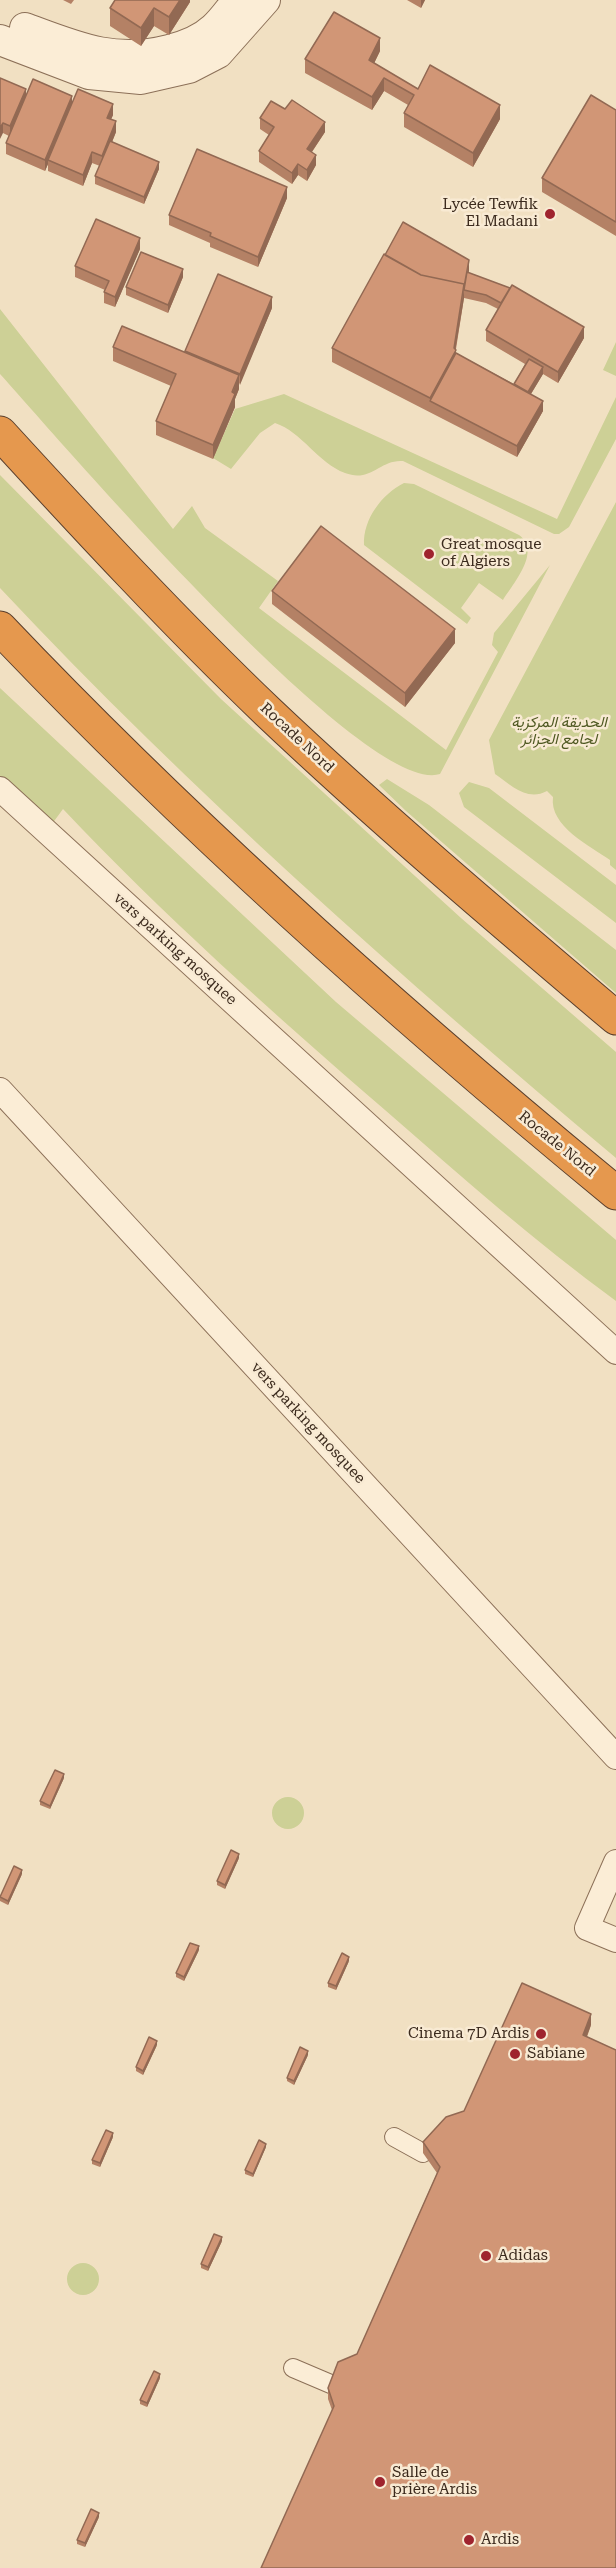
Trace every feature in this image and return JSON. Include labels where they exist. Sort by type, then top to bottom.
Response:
[{"type":"highway","name":"Rocade Nord","points":[[0,433],[128,570],[267,710],[481,904],[616,1018]]},
{"type":"highway","name":"Rocade Nord","points":[[0,628],[86,719],[181,810],[341,956],[511,1106],[616,1193]]},
{"type":"highway","points":[[0,660],[165,820],[378,1009],[440,1059],[511,1106]]},
{"type":"street","points":[[0,19],[86,50],[111,56],[140,57],[183,47],[198,40],[214,28],[238,0]]},
{"type":"street","points":[[0,39],[89,74],[141,79],[189,68],[218,53],[265,0]]},
{"type":"street","name":"vers parking mosquee","points":[[0,789],[616,1352]]},
{"type":"street","name":"vers parking mosquee","points":[[0,1090],[616,1757]]},
{"type":"street","points":[[616,1862],[587,1928],[616,1940]]},
{"type":"street","points":[[394,2136],[423,2153]]},
{"type":"street","points":[[293,2368],[333,2385]]},
{"type":"green space","points":[[0,309],[173,529],[192,506],[205,528],[278,581],[259,608],[446,750],[498,652],[492,645],[494,633],[550,565],[440,774],[402,766],[348,731],[283,675],[145,535],[0,374]]},
{"type":"green space","points":[[616,342],[616,376],[603,370]]},
{"type":"green space","points":[[284,394],[557,519],[616,397],[616,439],[569,527],[559,534],[554,534],[403,461],[388,463],[362,475],[345,473],[326,462],[294,433],[275,423],[260,433],[231,469],[213,458],[235,409]]},
{"type":"green space","points":[[0,475],[221,699],[461,918],[616,1052],[616,1158],[456,1022],[222,811],[73,664],[0,588]]},
{"type":"green space","points":[[404,483],[414,484],[519,535],[525,542],[528,550],[527,558],[519,577],[503,600],[479,583],[461,608],[471,618],[467,624],[364,545],[367,526],[375,508],[388,494]]},
{"type":"green space","name":"الحديقة المركزية لجامع الجزائر","points":[[616,502],[616,870],[610,865],[610,860],[582,842],[564,826],[553,807],[553,797],[547,791],[533,795],[526,793],[495,774],[489,740]]},
{"type":"green space","points":[[0,688],[336,1002],[616,1240],[616,1301],[556,1256],[302,1038],[140,888],[63,809],[52,824],[0,776]]},
{"type":"green space","points":[[387,779],[429,805],[616,950],[616,993],[406,811],[379,785]]},
{"type":"green space","points":[[469,782],[489,788],[616,885],[616,923],[464,807],[459,793]]},
{"type":"green space","points":[[288,1797],[299,1802],[304,1813],[299,1824],[288,1829],[277,1824],[272,1813],[277,1802]]},
{"type":"green space","points":[[83,2263],[94,2268],[99,2279],[94,2290],[83,2295],[72,2290],[67,2279],[72,2268]]},
{"type":"building","points":[[115,0],[180,0],[169,17],[154,8],[141,28],[110,8]]},
{"type":"building","points":[[334,12],[380,38],[369,60],[418,89],[430,65],[500,105],[473,153],[404,113],[414,95],[384,78],[372,97],[305,59]]},
{"type":"building","points":[[0,78],[26,89],[10,126],[3,123],[0,128]]},
{"type":"building","points":[[33,79],[72,96],[45,160],[6,143]]},
{"type":"building","points":[[78,89],[113,104],[107,118],[116,121],[102,156],[92,152],[83,175],[48,160]]},
{"type":"building","points":[[591,95],[616,110],[616,222],[542,178]]},
{"type":"building","points":[[292,100],[325,122],[307,149],[316,155],[307,170],[298,164],[292,173],[259,151],[274,127],[260,118],[271,101],[285,109]]},
{"type":"building","points":[[110,141],[159,162],[144,197],[95,176]]},
{"type":"building","points":[[197,149],[287,187],[258,257],[169,215]]},
{"type":"building","points":[[96,219],[140,238],[115,297],[104,292],[109,281],[75,266]]},
{"type":"building","points":[[403,222],[469,260],[464,287],[464,284],[421,275],[385,255]]},
{"type":"building","points":[[141,252],[183,269],[168,305],[126,287]]},
{"type":"building","points":[[384,254],[421,275],[464,284],[454,348],[456,350],[430,398],[332,348]]},
{"type":"building","points":[[467,272],[510,288],[501,303],[486,295],[464,290]]},
{"type":"building","points":[[218,274],[272,297],[240,374],[185,351]]},
{"type":"building","points":[[512,285],[584,327],[558,372],[486,330]]},
{"type":"building","points":[[122,326],[239,375],[232,392],[235,394],[213,445],[156,421],[176,374],[113,347]]},
{"type":"building","points":[[456,353],[543,401],[517,446],[430,401]]},
{"type":"building","points":[[529,359],[543,367],[528,392],[514,384]]},
{"type":"building","points":[[321,526],[455,629],[405,693],[272,591]]},
{"type":"building","points":[[55,1770],[64,1774],[50,1806],[40,1801]]},
{"type":"building","points":[[231,1850],[239,1854],[225,1885],[217,1881]]},
{"type":"building","points":[[14,1866],[22,1870],[8,1901],[0,1897]]},
{"type":"building","points":[[190,1943],[199,1946],[184,1977],[176,1973]]},
{"type":"building","points":[[342,1953],[349,1957],[336,1986],[328,1983]]},
{"type":"building","points":[[522,1983],[591,2014],[583,2035],[616,2050],[616,2568],[261,2568],[334,2406],[328,2388],[338,2362],[357,2354],[440,2167],[423,2142],[446,2117],[464,2111]]},
{"type":"building","points":[[149,2037],[157,2041],[143,2071],[136,2067]]},
{"type":"building","points":[[300,2047],[308,2051],[294,2081],[287,2078]]},
{"type":"building","points":[[106,2130],[113,2133],[100,2163],[92,2160]]},
{"type":"building","points":[[259,2140],[266,2144],[253,2174],[245,2170]]},
{"type":"building","points":[[214,2234],[222,2237],[208,2267],[201,2264]]},
{"type":"building","points":[[154,2371],[160,2374],[147,2403],[140,2400]]},
{"type":"building","points":[[91,2509],[99,2513],[85,2543],[77,2540]]},
{"type":"place","name":"Lycée Tewfik El Madani","points":[[550,214]]},
{"type":"place","name":"Great mosque of Algiers","points":[[429,554]]},
{"type":"place","name":"Cinema 7D Ardis","points":[[541,2034]]},
{"type":"place","name":"Sabiane","points":[[515,2054]]},
{"type":"place","name":"Adidas","points":[[486,2256]]},
{"type":"place","name":"Salle de prière Ardis","points":[[380,2482]]},
{"type":"place","name":"Ardis","points":[[469,2540]]}]
